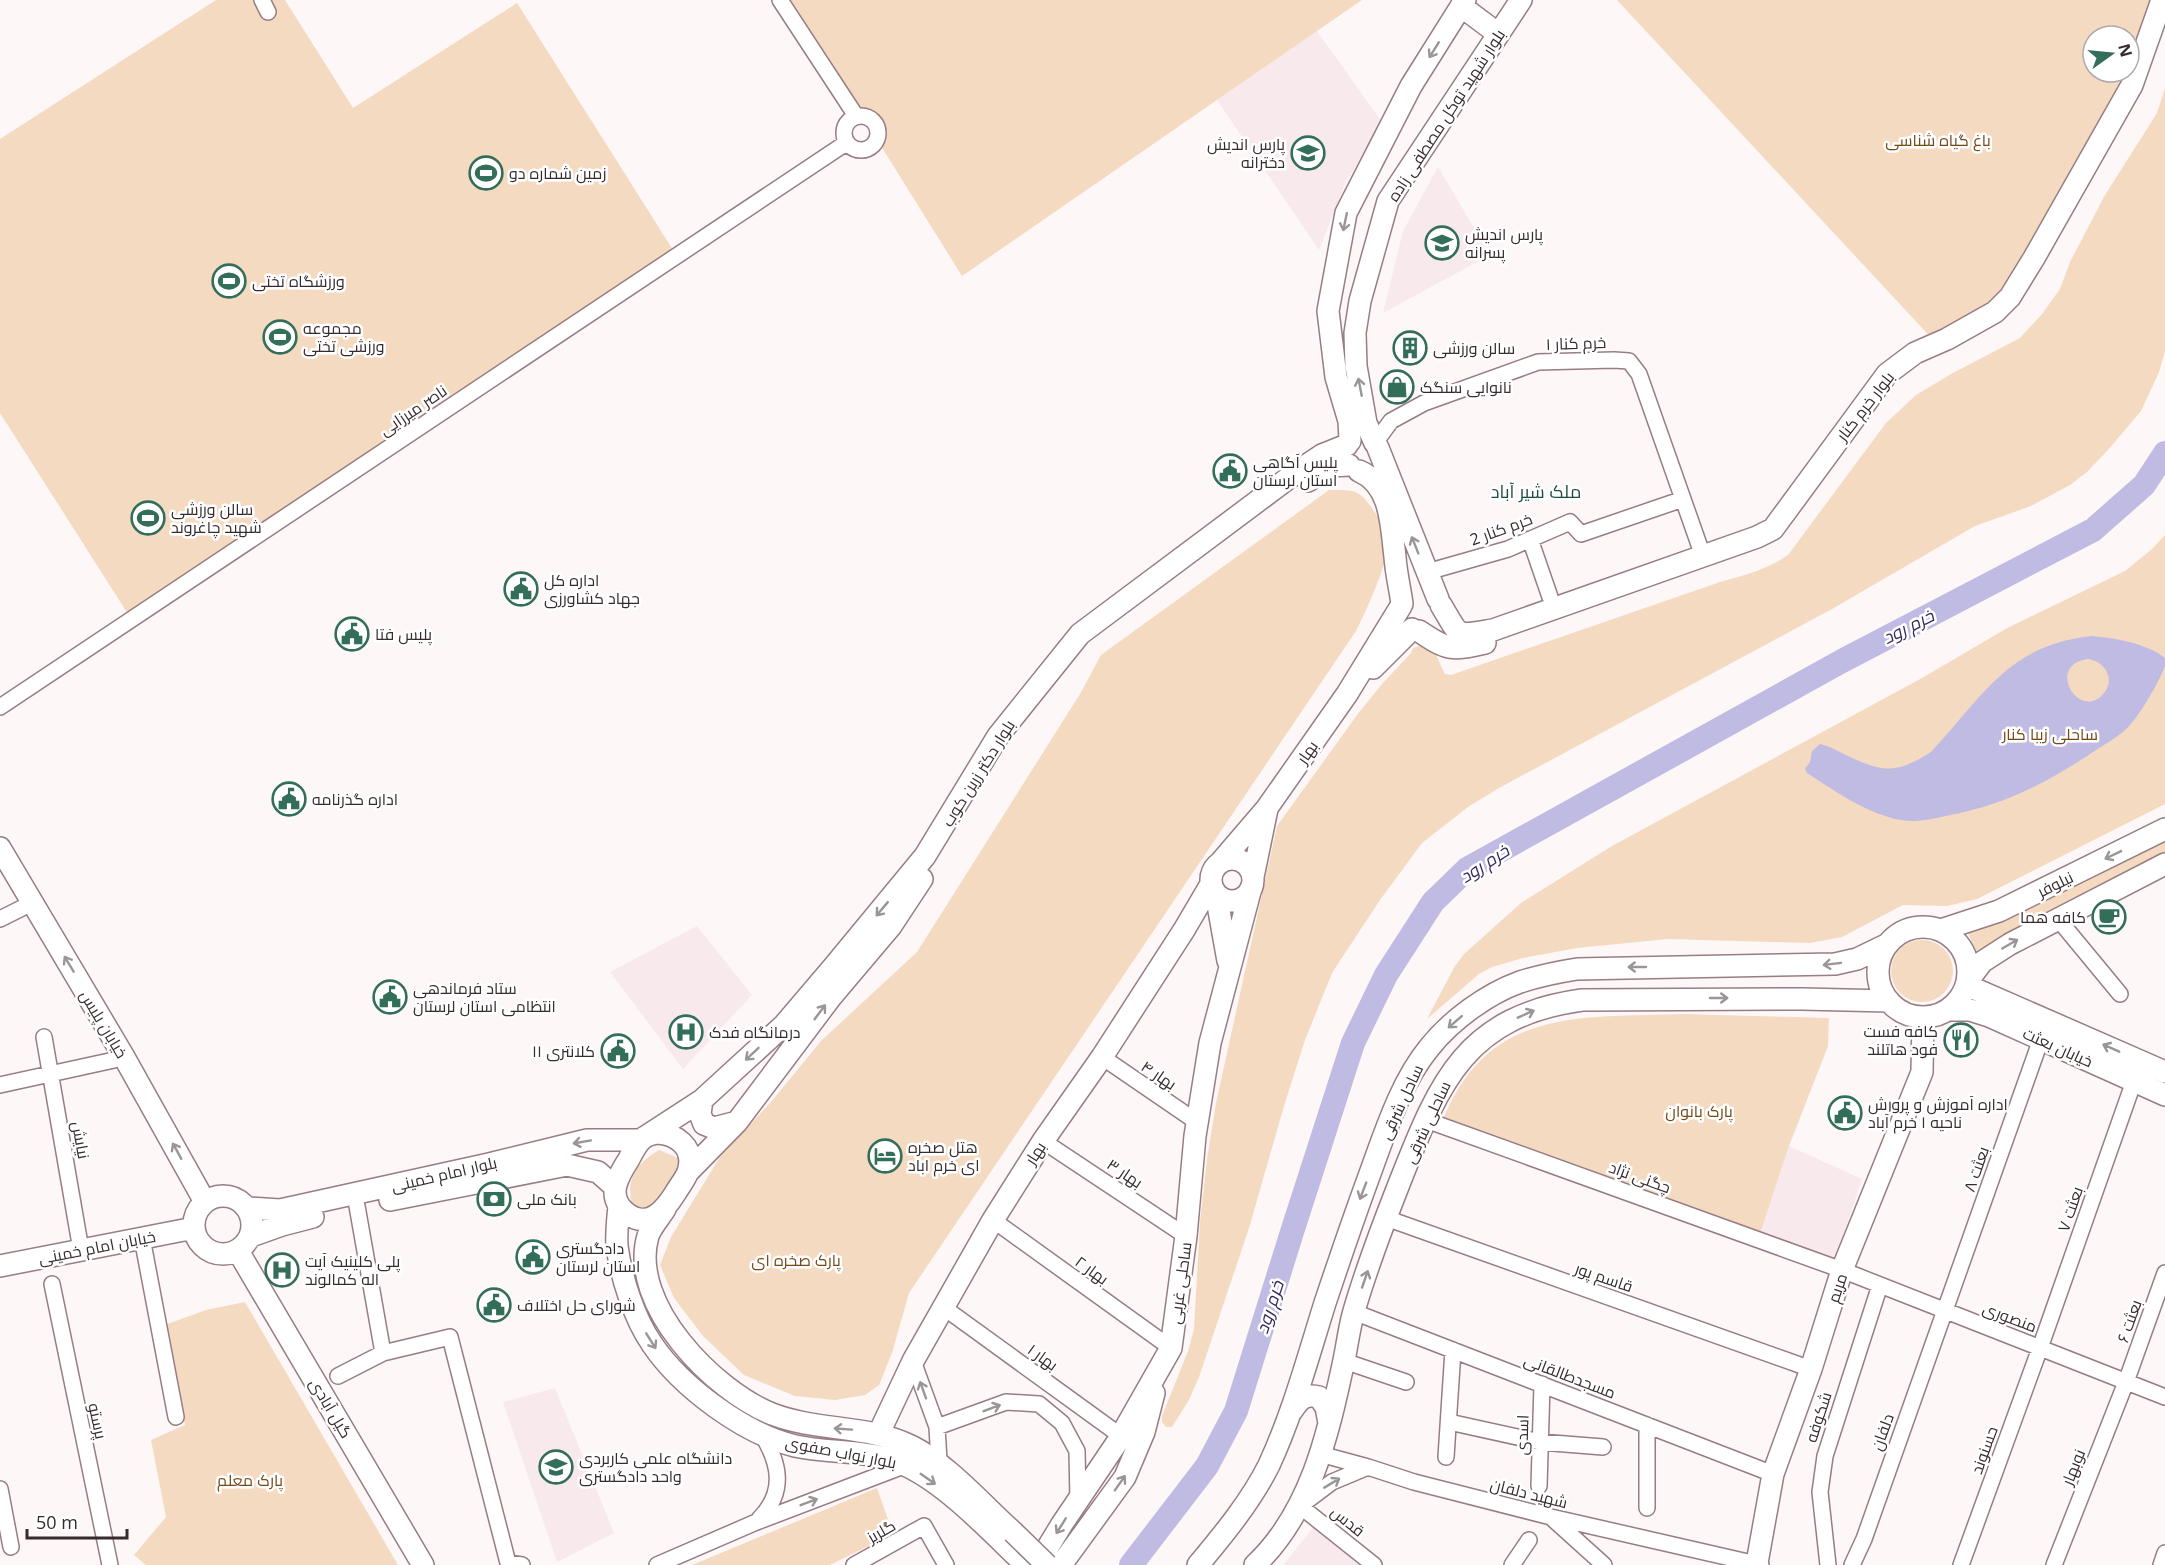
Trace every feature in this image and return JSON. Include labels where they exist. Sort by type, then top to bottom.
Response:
[{"type":"main road","name":"بلوار شهید توکل مصطفی زاده","points":[[1439,602],[1366,423],[1356,366],[1355,333],[1360,301],[1388,201],[1497,33],[1521,0]]},
{"type":"main road","name":"بلوار خرم کنار","points":[[1439,602],[1456,631],[1464,635],[1493,630],[1757,537],[1773,529],[1887,374],[1915,353],[1947,339],[1995,312],[2010,297],[2132,85],[2162,0]]},
{"type":"main road","name":"بلوار شهید توکل مصطفی زاده","points":[[1351,455],[1349,421],[1336,376],[1328,310],[1346,213],[1411,86],[1463,3]]},
{"type":"main road","points":[[1463,3],[1497,33]]},
{"type":"main road","name":"بلوار خرم کنار","points":[[1416,630],[1440,645],[1454,648],[1495,641],[1762,549],[1782,539],[1897,384],[1922,365],[1953,352],[2003,323],[2020,306],[2046,265],[2144,90],[2165,32]]},
{"type":"main road","points":[[1360,437],[1371,440],[1377,446],[1379,454],[1375,465],[1365,471],[1351,455],[1360,437]]},
{"type":"main road","name":"بلوار دکتر زرین کوب","points":[[641,1140],[702,1100],[784,1025],[925,856],[998,736],[1080,634],[1322,455],[1351,455]]},
{"type":"main road","points":[[1347,694],[1402,605],[1408,595],[1421,590],[1427,591],[1439,602],[1442,612],[1437,624],[1425,630],[1416,630],[1403,619],[1402,605],[1394,556],[1394,532],[1388,506],[1376,482],[1351,455]]},
{"type":"main road","name":"بلوار دکتر زرین کوب","points":[[689,1171],[737,1122],[831,997],[891,926],[995,764],[1061,675],[1091,639],[1318,474],[1351,455]]},
{"type":"main road","points":[[1347,694],[1416,630]]},
{"type":"main road","name":"بهار","points":[[879,1433],[913,1361],[943,1307],[1043,1140],[1102,1058],[1215,880],[1347,694]]},
{"type":"main road","name":"ساحلی غربی","points":[[1037,1565],[1121,1436],[1171,1348],[1186,1236],[1197,1122],[1210,1043],[1252,882],[1268,808]]},
{"type":"main road","name":"نیلوفر","points":[[1941,930],[1999,912],[2165,829]]},
{"type":"main road","name":"خیابان پلیس","points":[[1,852],[124,1057],[205,1202]]},
{"type":"main road","points":[[1215,880],[1224,900],[1235,901],[1245,897],[1252,882],[1248,867],[1239,860],[1228,859],[1215,880],[1229,967]]},
{"type":"main road","name":"نیلوفر","points":[[1966,983],[1982,962],[2010,944],[2165,864]]},
{"type":"main road","points":[[1184,930],[1197,923],[1208,924],[1217,930],[1226,944]]},
{"type":"main road","points":[[1924,926],[1941,930],[1950,935],[1966,957],[1968,971],[1966,983],[1956,1003],[1936,1015],[1923,1017],[1898,1010],[1888,1001],[1881,988],[1877,974],[1879,958],[1886,945],[1896,934],[1909,928],[1924,926]]},
{"type":"main road","name":"ساحل شرقی","points":[[1198,1565],[1249,1498],[1268,1467],[1288,1416],[1356,1210],[1390,1119],[1411,1075],[1428,1048],[1456,1020],[1487,999],[1518,983],[1577,969],[1835,964],[1857,959],[1886,945]]},
{"type":"main road","name":"خیابان بعثت","points":[[1966,983],[2165,1072]]},
{"type":"main road","name":"ساحلی شرقی","points":[[1255,1565],[1267,1554],[1300,1506],[1320,1454],[1354,1312],[1386,1218],[1440,1089],[1454,1067],[1473,1047],[1527,1012],[1552,1004],[1613,998],[1888,1001]]},
{"type":"main road","name":"خیابان بعثت","points":[[1947,1010],[1970,1010],[1989,1016],[2165,1095]]},
{"type":"main road","name":"مریم","points":[[1759,1564],[1773,1474],[1811,1369],[1842,1270],[1922,1072],[1923,1017]]},
{"type":"main road","points":[[702,1100],[700,1114],[704,1124],[714,1128],[737,1122]]},
{"type":"main road","points":[[658,1133],[667,1133],[683,1143],[690,1161],[689,1171],[659,1215],[641,1219],[625,1212],[617,1196],[617,1179],[641,1140],[658,1133]]},
{"type":"main road","name":"بلوار امام خمینی","points":[[248,1208],[280,1210],[587,1140],[641,1140]]},
{"type":"main road","name":"بلوار امام خمینی","points":[[244,1244],[282,1225],[357,1206],[567,1165],[598,1172],[617,1196]]},
{"type":"main road","points":[[223,1196],[241,1201],[248,1208],[253,1227],[244,1244],[229,1254],[210,1251],[202,1245],[194,1228],[199,1209],[205,1202],[213,1197],[223,1196]]},
{"type":"main road","name":"بلوار نواب صفوی","points":[[617,1196],[617,1245],[636,1315],[652,1345],[698,1393],[723,1413],[761,1433],[794,1445],[888,1459],[906,1465],[924,1475],[1008,1538]]},
{"type":"main road","name":"بلوار نواب صفوی","points":[[665,1209],[649,1234],[646,1255],[649,1281],[656,1303],[669,1327],[712,1376],[734,1393],[770,1413],[799,1423],[879,1433],[893,1437],[939,1461],[1008,1538]]},
{"type":"main road","name":"خیابان امام خمینی","points":[[0,1266],[194,1228]]},
{"type":"main road","name":"گیل آبادی","points":[[244,1244],[423,1565]]},
{"type":"main road","points":[[1309,1356],[1314,1383],[1321,1388],[1330,1388],[1343,1365]]},
{"type":"main road","points":[[1061,1565],[1125,1477],[1144,1432],[1160,1370]]},
{"type":"main road","points":[[1288,1416],[1303,1396],[1311,1394],[1319,1397],[1326,1407],[1329,1423]]},
{"type":"main road","points":[[1008,1538],[1026,1565]]},
{"type":"main road","points":[[1008,1538],[1047,1565]]},
{"type":"street","points":[[780,0],[856,116]]},
{"type":"street","points":[[868,117],[873,120],[878,136],[872,146],[861,151],[846,143],[844,127],[851,118],[868,117]]},
{"type":"street","name":"ناصر میرزایی","points":[[0,707],[846,143]]},
{"type":"street","name":"خرم کنار ۱","points":[[1377,446],[1391,421],[1424,403],[1538,362],[1629,361],[1639,374],[1703,556]]},
{"type":"street","name":"خرم کنار 2","points":[[1428,572],[1508,549],[1570,522],[1581,534],[1683,499]]},
{"type":"street","points":[[1530,539],[1550,597]]},
{"type":"street","points":[[0,919],[32,903]]},
{"type":"street","points":[[2058,919],[2120,994]]},
{"type":"street","name":"نیایش","points":[[44,1037],[81,1250]]},
{"type":"street","name":"بعثت ۸","points":[[1945,1311],[2041,1039]]},
{"type":"street","name":"بهار ۴","points":[[1102,1058],[1197,1122]]},
{"type":"street","points":[[0,1085],[114,1060]]},
{"type":"street","name":"بعثت ۷","points":[[2040,1348],[2134,1081]]},
{"type":"street","name":"چگنی نژاد","points":[[1426,1120],[1842,1270]]},
{"type":"street","name":"بهار ۳","points":[[1043,1140],[1186,1236]]},
{"type":"street","points":[[357,1206],[383,1353]]},
{"type":"street","name":"قاسم پور","points":[[1386,1218],[1811,1369]]},
{"type":"street","name":"بهار ۲","points":[[993,1220],[1171,1348]]},
{"type":"street","points":[[142,1238],[176,1417]]},
{"type":"street","name":"منصوری","points":[[1842,1270],[2165,1397]]},
{"type":"street","name":"بعثت ۶","points":[[2126,1382],[2165,1272]]},
{"type":"street","name":"پرستو","points":[[52,1284],[110,1565]]},
{"type":"street","name":"شکوفه","points":[[1828,1565],[1820,1492],[1825,1456],[1880,1285]]},
{"type":"street","name":"بهار ۱","points":[[943,1307],[1121,1436]]},
{"type":"street","name":"دلفان","points":[[1852,1565],[1864,1539],[1945,1311]]},
{"type":"street","name":"مسجدطالقانی","points":[[1354,1312],[1773,1474]]},
{"type":"street","points":[[338,1376],[383,1353],[450,1337],[508,1563],[522,1565]]},
{"type":"street","name":"حسنوند","points":[[1961,1565],[2040,1348]]},
{"type":"street","points":[[1446,1457],[1453,1350]]},
{"type":"street","points":[[913,1361],[937,1427],[939,1461]]},
{"type":"street","points":[[1343,1365],[1406,1382]]},
{"type":"street","name":"نوبهار","points":[[2054,1565],[2126,1382]]},
{"type":"street","name":"اسدی","points":[[1539,1486],[1542,1384]]},
{"type":"street","points":[[937,1427],[1006,1402],[1039,1404],[1062,1423],[1077,1451],[1078,1500]]},
{"type":"street","points":[[1449,1422],[1540,1442],[1603,1447]]},
{"type":"street","points":[[1647,1425],[1647,1508]]},
{"type":"street","points":[[754,1523],[771,1507],[777,1482],[777,1466],[771,1448],[761,1433]]},
{"type":"street","name":"شهید دلفان","points":[[1320,1454],[1414,1482],[1551,1517],[1759,1564]]},
{"type":"street","points":[[657,1565],[754,1523],[906,1465]]},
{"type":"street","points":[[1300,1506],[1332,1482],[1368,1467]]},
{"type":"street","points":[[0,1489],[10,1547]]},
{"type":"street","name":"قدس","points":[[1300,1506],[1374,1565]]},
{"type":"street","points":[[1551,1517],[1604,1565]]},
{"type":"street","name":"گلریز","points":[[854,1565],[878,1560],[924,1526],[946,1565]]},
{"type":"street","points":[[1512,1565],[1529,1540]]},
{"type":"street","points":[[2161,1565],[2165,1553]]},
{"type":"shaded area","name":"پارس اندیش دخترانه","points":[[1317,31],[1382,122],[1345,184],[1319,250],[1217,100]]},
{"type":"shaded area","name":"پارس اندیش پسرانه","points":[[1438,167],[1490,255],[1383,313],[1403,231]]},
{"type":"shaded area","points":[[2092,636],[2130,642],[2165,658],[2165,666],[2145,705],[2126,729],[2078,762],[2043,782],[1987,806],[1912,821],[1876,813],[1807,773],[1805,769],[1810,762],[1812,751],[1820,744],[1880,768],[1898,767],[1919,759],[1931,752],[1999,676],[2039,650],[2063,641]],"holes":[[[2088,659],[2094,660],[2106,671],[2109,682],[2104,693],[2095,700],[2085,701],[2070,690],[2067,680],[2069,671],[2075,663]]]},
{"type":"shaded area","name":"درمانگاه فدک","points":[[697,926],[752,995],[683,1069],[610,972]]},
{"type":"shaded area","points":[[1789,1146],[1862,1179],[1835,1260],[1759,1237]]},
{"type":"shaded area","name":"دانشگاه علمی کاربردی واحد دادگستری","points":[[555,1388],[614,1533],[557,1562],[503,1402]]},
{"type":"shaded area","points":[[1316,1524],[1364,1565],[1283,1565]]},
{"type":"green space","name":"مجموعه ورزشی تختی","points":[[216,0],[285,0],[353,108],[517,3],[680,261],[128,614],[0,413],[0,139]]},
{"type":"green space","points":[[790,0],[1362,0],[962,276]]},
{"type":"green space","name":"باغ گیاه شناسی","points":[[1617,0],[2165,0],[2165,12],[2141,65],[2141,24],[2081,24],[2081,84],[2132,84],[2010,297],[1937,344]]},
{"type":"green space","points":[[2165,88],[2165,351],[2159,372],[2141,411],[2087,472],[2070,485],[2031,506],[1975,526],[1832,609],[1499,788],[1468,807],[1422,843],[1380,900],[1332,973],[1305,1040],[1249,1228],[1199,1377],[1189,1400],[1172,1427],[1166,1427],[1162,1422],[1162,1416],[1188,1351],[1194,1329],[1200,1222],[1216,1103],[1277,826],[1357,715],[1413,648],[1425,644],[1433,649],[1445,674],[1451,675],[1757,571],[1788,555],[1886,423],[1916,395],[2020,338],[2042,314],[2060,289],[2070,262],[2105,195],[2157,113]]},
{"type":"green space","name":"پارک صخره ای","points":[[1329,490],[1356,492],[1364,498],[1378,517],[1387,536],[1388,545],[1382,570],[1356,631],[909,1293],[892,1353],[879,1385],[865,1395],[835,1400],[795,1396],[744,1375],[703,1336],[674,1298],[660,1265],[671,1237],[720,1157],[771,1102],[821,1041],[917,952],[1080,694],[1101,655]]},
{"type":"green space","name":"ساحلی زیبا کنار","points":[[2165,535],[2165,804],[1977,899],[1947,906],[1903,905],[1842,937],[1810,943],[1668,939],[1577,948],[1523,958],[1492,967],[1479,974],[1427,1019],[1455,966],[1464,954],[1521,903],[1612,846],[1922,678],[2009,627],[2125,571]]},
{"type":"green space","points":[[2165,835],[2165,856],[1976,951],[1968,933]]},
{"type":"green space","points":[[1922,940],[1934,942],[1944,949],[1951,959],[1953,971],[1951,983],[1944,993],[1934,1000],[1922,1002],[1910,1000],[1900,993],[1893,983],[1891,971],[1893,959],[1900,949],[1910,942]]},
{"type":"green space","name":"پارک بانوان","points":[[1683,1014],[1829,1018],[1828,1046],[1789,1146],[1759,1237],[1444,1117],[1464,1081],[1487,1055],[1514,1037],[1543,1025],[1575,1019]]},
{"type":"green space","points":[[659,1150],[678,1158],[681,1168],[650,1211],[633,1209],[630,1190],[634,1174],[643,1161]]},
{"type":"green space","name":"پارک معلم","points":[[245,1302],[398,1565],[146,1565],[134,1555],[166,1517],[151,1440],[185,1425],[162,1326],[206,1310]]},
{"type":"green space","points":[[877,1488],[893,1534],[830,1565],[692,1565]]},
{"type":"waterway","name":"خرم رود","points":[[1131,1565],[1207,1466],[1236,1411],[1353,1043],[1386,975],[1433,902],[1467,869],[1842,661],[2093,530],[2144,485],[2165,453]]},
{"type":"place","name":"پارس اندیش دخترانه","points":[[1308,153]]},
{"type":"place","name":"زمین شماره دو","points":[[486,173]]},
{"type":"place","name":"پارس اندیش پسرانه","points":[[1442,243]]},
{"type":"place","name":"ورزشگاه تختی","points":[[229,281]]},
{"type":"place","name":"مجموعه ورزشی تختی","points":[[280,337]]},
{"type":"place","name":"سالن ورزشی","points":[[1410,348]]},
{"type":"place","name":"نانوایی سنگک","points":[[1397,387]]},
{"type":"place","name":"پلیس آگاهی استان لرستان","points":[[1230,471]]},
{"type":"place","name":"سالن ورزشی شهید چاغروند","points":[[148,518]]},
{"type":"place","name":"اداره کل جهاد کشاورزی","points":[[521,589]]},
{"type":"place","name":"پلیس فتا","points":[[352,634]]},
{"type":"place","name":"اداره گذرنامه","points":[[289,799]]},
{"type":"place","name":"کافه هما","points":[[2109,917]]},
{"type":"place","name":"ستاد فرماندهی انتظامی استان لرستان","points":[[390,997]]},
{"type":"place","name":"درمانگاه فدک","points":[[686,1032]]},
{"type":"place","name":"کافه فست فود هاتلند","points":[[1961,1040]]},
{"type":"place","name":"کلانتری ۱۱","points":[[618,1051]]},
{"type":"place","name":"اداره آموزش و پرورش ناحیه ۱ خرم آباد","points":[[1845,1113]]},
{"type":"place","name":"هتل صخره ای خرم اباد","points":[[885,1156]]},
{"type":"place","name":"بانک ملی","points":[[494,1199]]},
{"type":"place","name":"دادگستری استان لرستان","points":[[533,1257]]},
{"type":"place","name":"پلی کلینیک آیت اله کمالوند","points":[[282,1270]]},
{"type":"place","name":"شورای حل اختلاف","points":[[494,1305]]},
{"type":"place","name":"دانشگاه علمی کاربردی واحد دادگستری","points":[[556,1467]]},
{"type":"district","name":"ملک شیر آباد","points":[[1536,491]]}]
